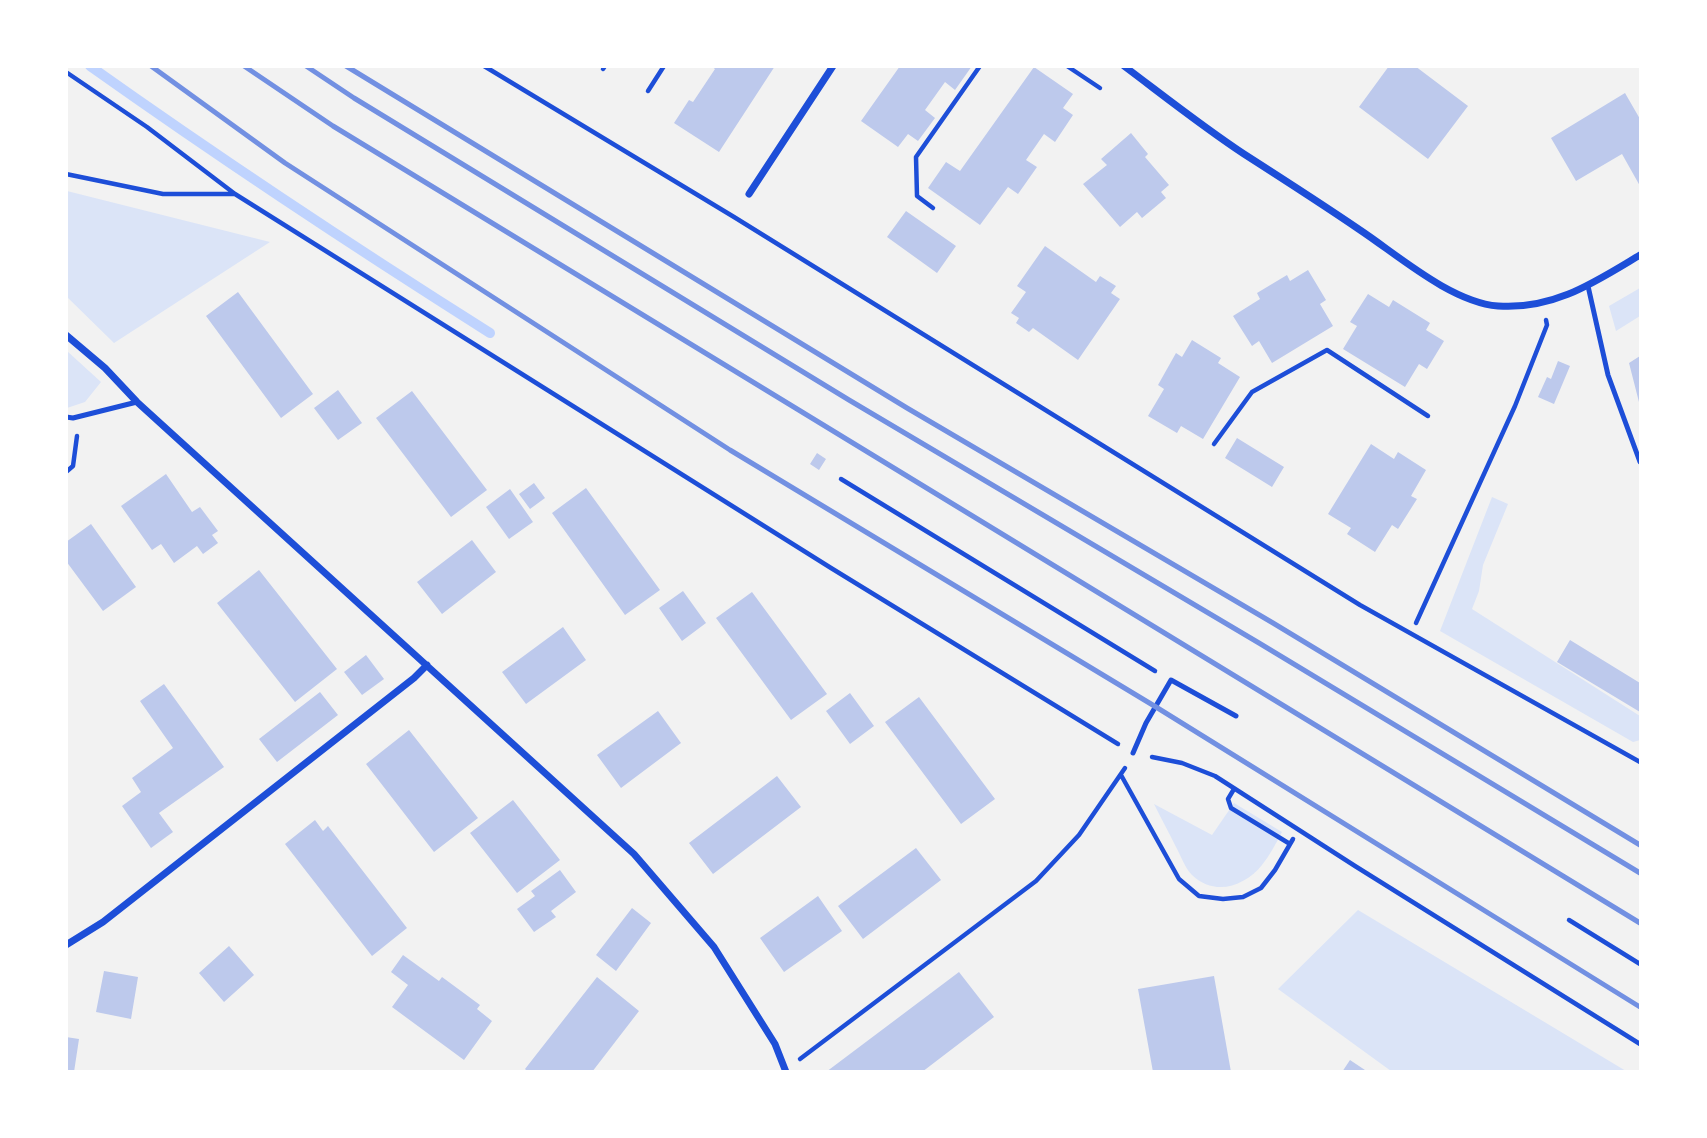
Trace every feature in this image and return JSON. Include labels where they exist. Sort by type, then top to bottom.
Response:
[{"type":"street","points":[[749,194],[833,66]]},
{"type":"street","points":[[1124,66],[1244,153],[1441,285],[1468,300],[1495,306],[1525,306],[1542,302],[1574,293],[1640,255]]},
{"type":"street","points":[[66,335],[634,853],[714,947],[775,1044],[786,1071]]},
{"type":"street","points":[[66,945],[103,922],[414,678],[427,665]]},
{"type":"lane","points":[[1588,286],[1608,375],[1640,462]]},
{"type":"lane","points":[[70,418],[137,402]]},
{"type":"lane","points":[[1133,753],[1146,723],[1171,680],[1236,716]]},
{"type":"path","points":[[484,66],[742,222],[1360,605],[1640,761]]},
{"type":"path","points":[[648,91],[664,66]]},
{"type":"path","points":[[933,208],[916,196],[915,157],[980,66]]},
{"type":"path","points":[[1067,66],[1100,88]]},
{"type":"path","points":[[66,72],[147,127],[235,194],[808,553],[1133,753],[1182,763],[1215,776],[1640,1044]]},
{"type":"path","points":[[66,174],[163,194],[235,194]]},
{"type":"path","points":[[1416,623],[1529,371],[1547,325],[1542,302]]},
{"type":"path","points":[[1214,444],[1252,392],[1327,350],[1428,415]]},
{"type":"path","points":[[66,472],[73,466],[76,452],[77,435],[70,418]]},
{"type":"path","points":[[841,479],[1171,680]]},
{"type":"path","points":[[786,1071],[1036,881],[1079,835],[1133,753]]},
{"type":"path","points":[[1121,775],[1180,879],[1199,896],[1223,900],[1244,897],[1261,887],[1275,870],[1292,841],[1231,808],[1228,799],[1234,789]]},
{"type":"path","points":[[1569,920],[1640,964]]},
{"type":"shaded area","points":[[67,191],[270,242],[114,343],[67,297]]},
{"type":"shaded area","points":[[1640,288],[1640,316],[1616,331],[1609,306]]},
{"type":"shaded area","points":[[67,351],[101,382],[85,402],[67,408]]},
{"type":"shaded area","points":[[1492,497],[1508,504],[1483,565],[1479,591],[1472,609],[1640,716],[1640,740],[1633,742],[1440,631]]},
{"type":"shaded area","points":[[1234,803],[1282,832],[1265,861],[1247,879],[1229,886],[1210,886],[1201,882],[1187,869],[1154,804],[1212,835]]},
{"type":"shaded area","points":[[1358,910],[1626,1071],[1391,1071],[1278,989]]},
{"type":"building","points":[[711,66],[775,66],[719,152],[674,123],[689,100],[693,102],[715,69]]},
{"type":"building","points":[[900,66],[972,66],[955,90],[945,82],[925,110],[935,118],[918,141],[908,134],[898,147],[861,121]]},
{"type":"building","points":[[1389,66],[1415,66],[1468,106],[1428,159],[1359,107]]},
{"type":"building","points":[[1034,67],[1073,94],[1063,108],[1073,115],[1055,142],[1044,134],[1026,160],[1037,167],[1018,194],[1008,187],[980,225],[928,188],[946,162],[960,171]]},
{"type":"building","points":[[1625,93],[1640,119],[1640,186],[1622,154],[1576,181],[1551,138]]},
{"type":"building","points":[[1131,133],[1148,154],[1145,157],[1169,185],[1161,192],[1166,198],[1142,218],[1137,212],[1120,227],[1083,184],[1107,165],[1101,159]]},
{"type":"building","points":[[906,211],[956,246],[937,273],[887,237]]},
{"type":"building","points":[[1045,246],[1096,282],[1100,276],[1116,286],[1111,293],[1120,299],[1078,360],[1033,328],[1029,332],[1016,323],[1019,318],[1011,313],[1026,292],[1017,286]]},
{"type":"building","points":[[1308,270],[1326,300],[1320,304],[1333,326],[1272,363],[1259,341],[1252,346],[1233,316],[1260,299],[1257,293],[1287,275],[1290,281]]},
{"type":"building","points":[[238,292],[313,394],[281,418],[206,316]]},
{"type":"building","points":[[1368,294],[1389,307],[1393,300],[1430,323],[1426,330],[1444,341],[1427,369],[1419,364],[1405,387],[1343,349],[1357,326],[1350,322]]},
{"type":"building","points":[[1192,340],[1221,358],[1218,363],[1240,377],[1203,439],[1181,426],[1177,433],[1148,416],[1164,389],[1158,385],[1176,353],[1182,357]]},
{"type":"building","points":[[1640,356],[1640,406],[1629,363]]},
{"type":"building","points":[[1558,361],[1570,366],[1554,404],[1538,397],[1547,377],[1551,379]]},
{"type":"building","points":[[338,390],[362,423],[338,440],[314,408]]},
{"type":"building","points":[[412,391],[487,490],[451,517],[376,418]]},
{"type":"building","points":[[1237,438],[1284,467],[1272,487],[1225,458]]},
{"type":"building","points":[[1371,444],[1394,459],[1398,452],[1426,470],[1411,496],[1417,499],[1398,529],[1392,525],[1375,552],[1347,534],[1351,528],[1328,514]]},
{"type":"building","points":[[817,453],[826,459],[819,470],[810,464]]},
{"type":"building","points":[[166,474],[192,512],[200,507],[218,531],[212,535],[218,543],[203,554],[197,546],[174,563],[161,544],[152,550],[121,506]]},
{"type":"building","points":[[534,483],[545,498],[530,509],[519,494]]},
{"type":"building","points":[[586,488],[660,590],[625,615],[552,513]]},
{"type":"building","points":[[510,489],[533,522],[509,539],[486,507]]},
{"type":"building","points":[[91,524],[136,587],[103,611],[66,561],[66,542]]},
{"type":"building","points":[[472,540],[496,572],[442,614],[417,582]]},
{"type":"building","points":[[259,570],[337,669],[295,702],[217,603]]},
{"type":"building","points":[[683,591],[706,623],[682,641],[659,608]]},
{"type":"building","points":[[752,592],[827,694],[791,720],[716,618]]},
{"type":"building","points":[[563,627],[586,660],[526,704],[502,672]]},
{"type":"building","points":[[1570,640],[1640,683],[1640,712],[1557,662]]},
{"type":"building","points":[[366,655],[384,679],[362,695],[344,672]]},
{"type":"building","points":[[164,684],[224,767],[159,813],[173,832],[151,848],[122,806],[141,792],[132,778],[173,748],[140,701]]},
{"type":"building","points":[[320,692],[338,715],[277,762],[259,739]]},
{"type":"building","points":[[850,693],[874,726],[850,744],[826,711]]},
{"type":"building","points":[[919,697],[995,799],[961,824],[885,722]]},
{"type":"building","points":[[658,711],[681,743],[621,788],[597,755]]},
{"type":"building","points":[[409,730],[478,818],[434,852],[366,764]]},
{"type":"building","points":[[777,776],[801,807],[713,874],[689,843]]},
{"type":"building","points":[[513,800],[560,860],[517,893],[470,833]]},
{"type":"building","points":[[315,820],[323,831],[328,826],[407,928],[372,956],[285,844]]},
{"type":"building","points":[[916,848],[941,880],[863,939],[838,906]]},
{"type":"building","points":[[560,870],[576,892],[551,911],[556,917],[534,932],[517,909],[535,896],[531,891]]},
{"type":"building","points":[[818,896],[842,931],[784,972],[760,938]]},
{"type":"building","points":[[632,908],[651,923],[616,971],[596,955]]},
{"type":"building","points":[[229,946],[254,975],[224,1002],[199,973]]},
{"type":"building","points":[[403,955],[439,981],[442,977],[480,1005],[477,1009],[492,1021],[464,1060],[392,1007],[408,985],[391,972]]},
{"type":"building","points":[[104,971],[138,977],[131,1019],[96,1012]]},
{"type":"building","points":[[959,972],[994,1017],[922,1072],[826,1072]]},
{"type":"building","points":[[1214,976],[1231,1072],[1153,1072],[1138,989]]},
{"type":"building","points":[[597,977],[639,1011],[592,1072],[528,1072],[525,1069]]},
{"type":"building","points":[[66,1037],[79,1039],[74,1072],[66,1072]]},
{"type":"building","points":[[1350,1060],[1368,1072],[1342,1072]]},
{"type":"waterway","points":[[90,66],[288,202],[490,333]]},
{"type":"railway","points":[[151,66],[285,163],[730,450],[1156,707],[1640,1007]]},
{"type":"railway","points":[[244,66],[333,126],[1640,923]]},
{"type":"railway","points":[[306,66],[354,98],[849,400],[1640,873]]},
{"type":"railway","points":[[346,66],[907,408],[1273,623],[1640,845]]}]
